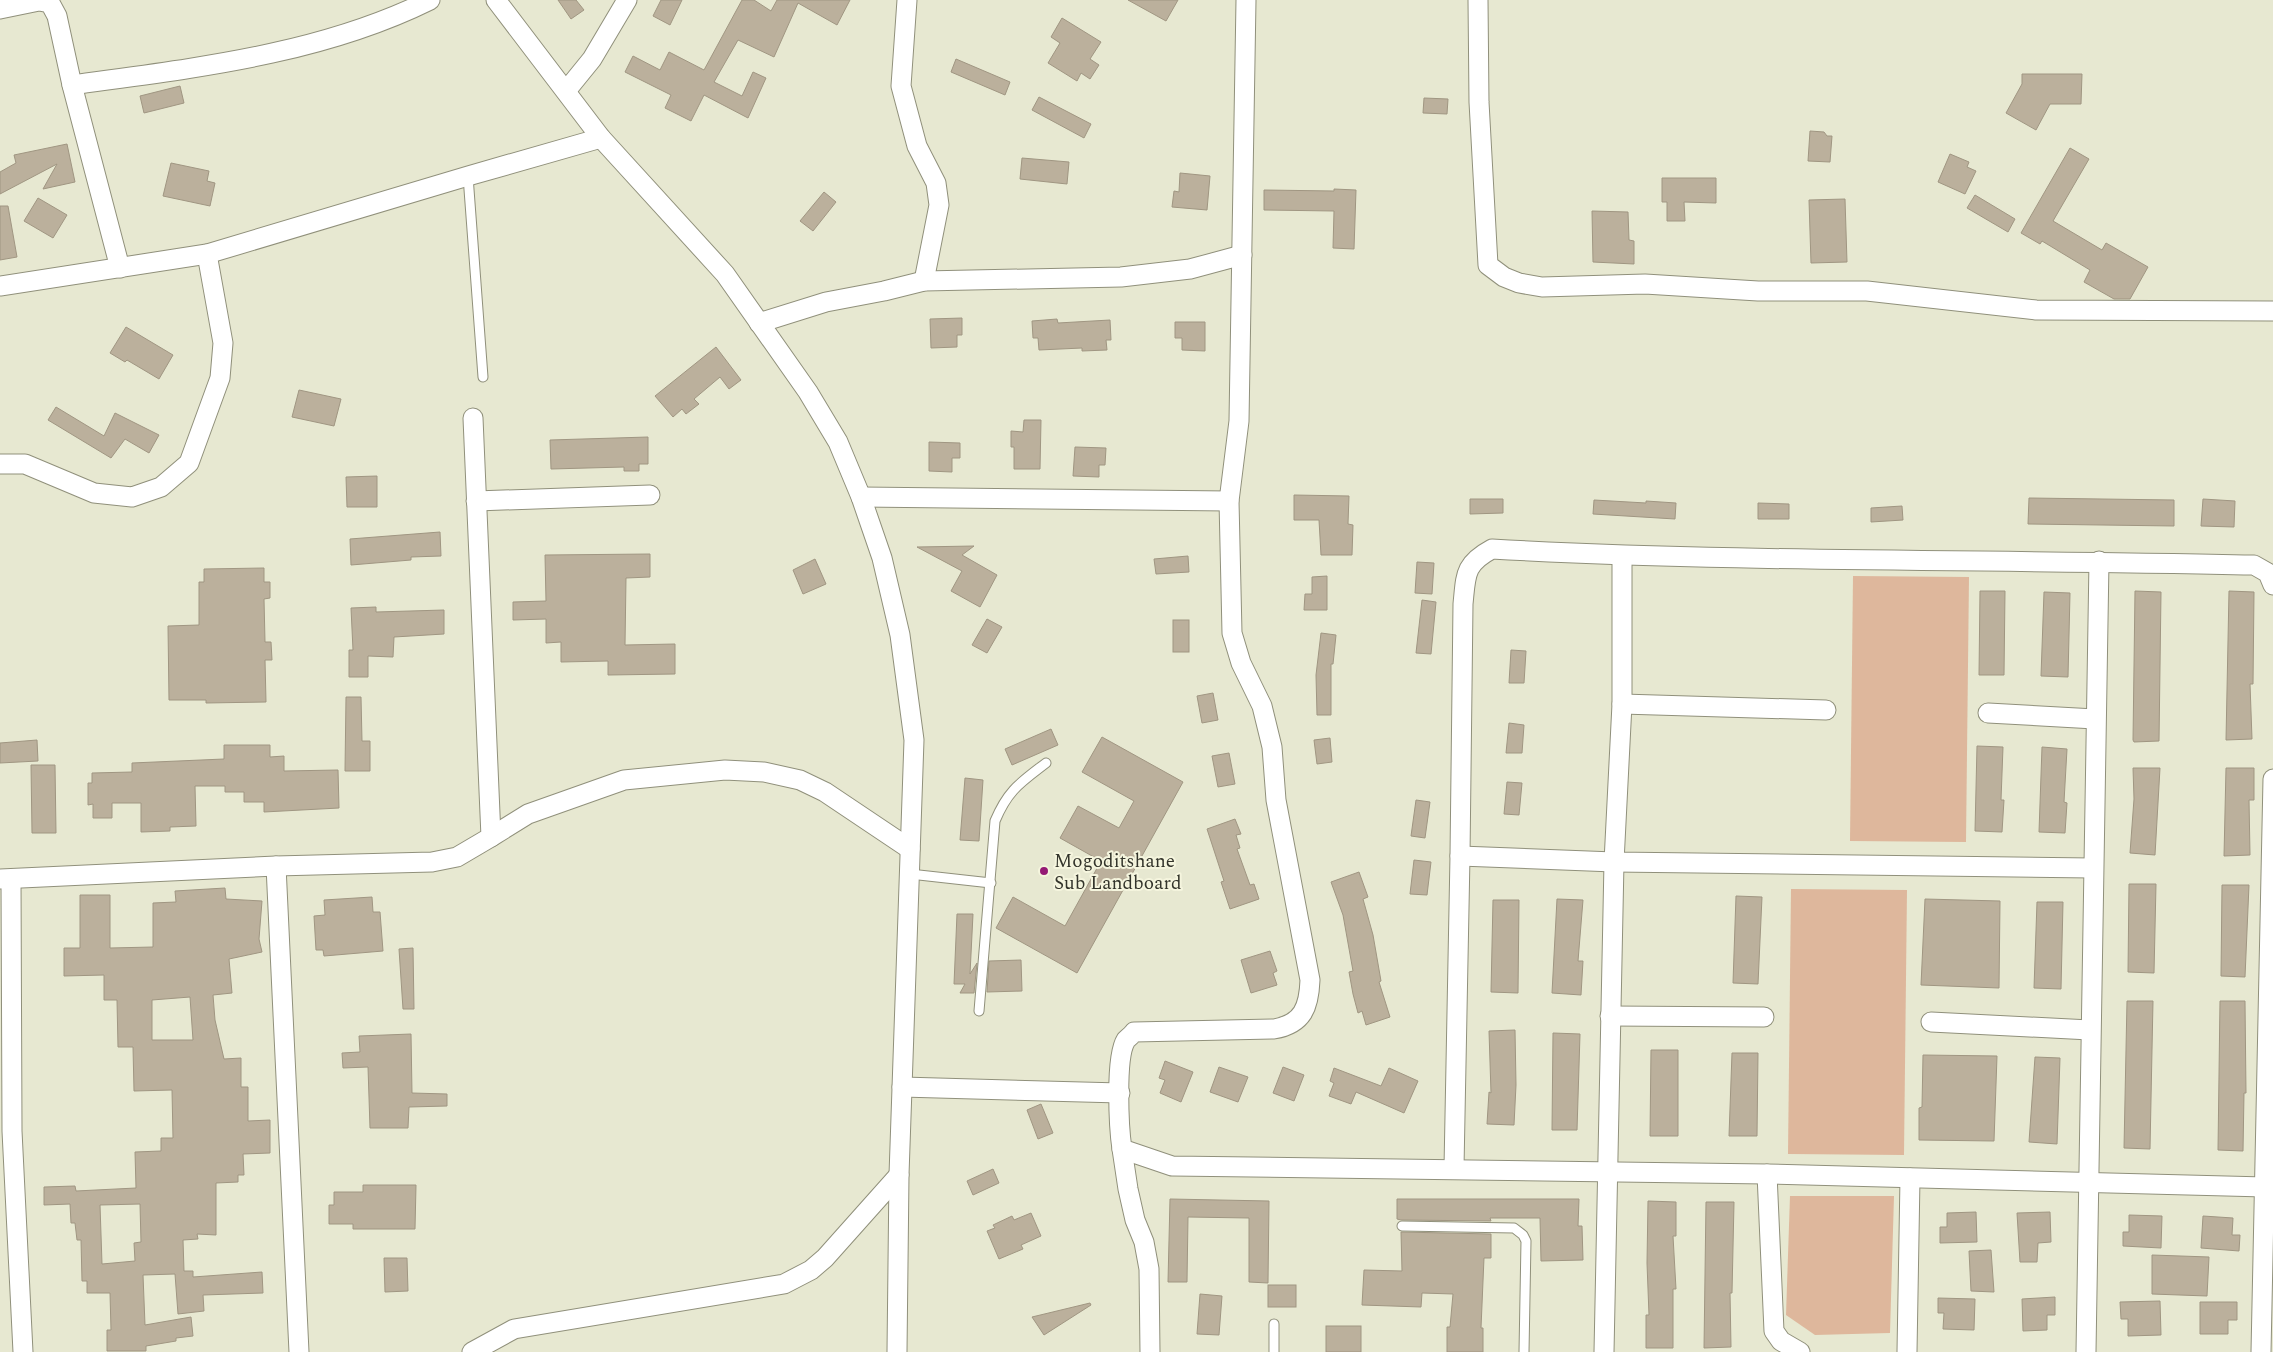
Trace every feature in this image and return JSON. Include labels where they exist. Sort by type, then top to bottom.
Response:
[{"type":"street","points":[[72,85],[241,60],[328,39],[403,13],[430,0]]},
{"type":"street","points":[[496,0],[601,138],[725,274],[808,392],[833,434],[861,497],[882,558],[900,635],[914,740],[899,1175],[897,1352]]},
{"type":"street","points":[[566,91],[592,59],[627,0]]},
{"type":"street","points":[[907,0],[902,86],[918,146],[936,183],[939,204],[924,281]]},
{"type":"street","points":[[1150,1352],[1148,1269],[1144,1242],[1135,1220],[1128,1190],[1118,1125],[1121,1055],[1126,1040],[1134,1032],[1274,1029],[1289,1026],[1301,1016],[1309,1000],[1310,980],[1276,800],[1272,747],[1262,706],[1241,663],[1232,633],[1229,501],[1239,421],[1246,0]]},
{"type":"street","points":[[1478,0],[1479,102],[1488,265],[1504,277],[1519,284],[1542,287],[1645,284],[1758,291],[1867,292],[2036,310],[2273,311]]},
{"type":"street","points":[[0,9],[40,1],[50,3],[57,16],[72,85],[120,268]]},
{"type":"street","points":[[0,286],[207,254],[601,138]]},
{"type":"street","points":[[0,464],[25,464],[94,493],[132,497],[161,487],[188,463],[220,378],[223,343],[207,254]]},
{"type":"street","points":[[759,323],[826,302],[924,281],[1121,277],[1190,269],[1242,255]]},
{"type":"street","points":[[473,418],[491,837]]},
{"type":"street","points":[[476,501],[650,495]]},
{"type":"street","points":[[861,497],[1229,501]]},
{"type":"street","points":[[1454,1168],[1460,856],[1462,604],[1467,572],[1476,557],[1492,549],[1622,556],[2099,561],[2254,565],[2268,573],[2273,585]]},
{"type":"street","points":[[1604,1352],[1614,862],[1622,704],[1622,556]]},
{"type":"street","points":[[2086,1352],[2092,868],[2099,561]]},
{"type":"street","points":[[1622,704],[1826,710]]},
{"type":"street","points":[[1988,713],[2096,719]]},
{"type":"street","points":[[23,1352],[6,1131],[5,879],[276,866],[432,862],[457,858],[528,814],[624,780],[725,770],[764,772],[800,780],[825,792],[910,850]]},
{"type":"street","points":[[2261,1352],[2273,779]]},
{"type":"street","points":[[1460,856],[1614,862],[2092,868]]},
{"type":"street","points":[[276,866],[299,1352]]},
{"type":"street","points":[[1610,1016],[1764,1017]]},
{"type":"street","points":[[1930,1022],[2090,1030]]},
{"type":"street","points":[[902,1087],[1120,1093]]},
{"type":"street","points":[[1122,1149],[1172,1166],[1454,1168],[1767,1174],[2265,1187]]},
{"type":"street","points":[[1767,1174],[1774,1331],[1781,1341],[1800,1352]]},
{"type":"street","points":[[472,1352],[514,1329],[784,1284],[811,1270],[825,1258],[899,1175]]},
{"type":"street","points":[[1907,1352],[1910,1178]]},
{"type":"lane","points":[[468,176],[483,377]]},
{"type":"lane","points":[[980,1011],[995,821],[1002,804],[1012,789],[1046,763]]},
{"type":"lane","points":[[910,874],[991,884]]},
{"type":"lane","points":[[1402,1226],[1514,1228],[1520,1231],[1526,1241],[1524,1352]]},
{"type":"lane","points":[[1274,1324],[1274,1352]]},
{"type":"shaded area","points":[[1853,576],[1969,577],[1966,842],[1850,841]]},
{"type":"shaded area","points":[[1791,889],[1907,890],[1904,1155],[1788,1154]]},
{"type":"shaded area","points":[[1790,1196],[1894,1196],[1890,1333],[1815,1335],[1786,1315]]},
{"type":"building","points":[[558,0],[576,0],[584,10],[571,19]]},
{"type":"building","points":[[661,0],[682,0],[670,25],[653,16]]},
{"type":"building","points":[[742,0],[754,0],[771,11],[777,0],[850,0],[837,25],[798,3],[774,57],[738,40],[714,82],[742,96],[753,72],[766,78],[748,118],[704,95],[691,121],[665,108],[671,95],[625,72],[633,56],[660,70],[669,52],[704,70]]},
{"type":"building","points":[[1128,0],[1178,0],[1166,21]]},
{"type":"building","points":[[1062,18],[1101,42],[1090,59],[1099,65],[1090,79],[1081,73],[1077,81],[1048,63],[1060,43],[1051,37]]},
{"type":"building","points":[[956,59],[1010,82],[1005,95],[951,72]]},
{"type":"building","points":[[2022,74],[2082,74],[2081,104],[2050,104],[2036,130],[2006,113],[2022,84]]},
{"type":"building","points":[[180,86],[184,103],[144,113],[140,96]]},
{"type":"building","points":[[1039,97],[1091,124],[1084,138],[1032,110]]},
{"type":"building","points":[[1424,98],[1448,99],[1447,114],[1423,113]]},
{"type":"building","points":[[1810,131],[1824,132],[1827,136],[1832,136],[1830,162],[1808,161]]},
{"type":"building","points":[[67,144],[75,182],[43,189],[57,164],[0,194],[0,172],[16,163],[14,155]]},
{"type":"building","points":[[2070,148],[2089,159],[2053,221],[2102,250],[2106,243],[2148,267],[2130,299],[2114,299],[2084,282],[2090,270],[2042,241],[2040,244],[2021,233]]},
{"type":"building","points":[[1950,154],[1969,162],[1967,167],[1976,171],[1965,194],[1938,182]]},
{"type":"building","points":[[1022,158],[1069,162],[1067,184],[1020,179]]},
{"type":"building","points":[[171,163],[209,171],[207,181],[215,183],[210,206],[163,196]]},
{"type":"building","points":[[1180,173],[1210,176],[1207,210],[1172,207],[1174,191],[1179,192]]},
{"type":"building","points":[[1662,178],[1716,178],[1716,203],[1684,202],[1685,221],[1667,221],[1667,202],[1662,202]]},
{"type":"building","points":[[1334,189],[1356,190],[1354,249],[1333,248],[1334,211],[1264,210],[1264,190],[1334,191]]},
{"type":"building","points":[[824,192],[836,202],[813,231],[800,221]]},
{"type":"building","points":[[1975,195],[2015,219],[2008,232],[1967,208]]},
{"type":"building","points":[[38,198],[67,215],[53,238],[24,221]]},
{"type":"building","points":[[1845,199],[1847,262],[1811,263],[1809,200]]},
{"type":"building","points":[[0,206],[8,206],[17,257],[0,260]]},
{"type":"building","points":[[1592,211],[1628,212],[1629,240],[1634,241],[1634,264],[1593,262]]},
{"type":"building","points":[[962,318],[962,335],[957,335],[957,347],[931,348],[930,319]]},
{"type":"building","points":[[1057,319],[1058,323],[1110,320],[1111,340],[1106,340],[1107,350],[1082,351],[1082,348],[1039,350],[1038,338],[1033,338],[1032,321]]},
{"type":"building","points":[[1175,322],[1205,322],[1205,351],[1182,350],[1182,338],[1175,338]]},
{"type":"building","points":[[126,327],[173,355],[159,379],[127,360],[125,362],[110,353]]},
{"type":"building","points":[[716,347],[741,380],[729,389],[720,377],[694,399],[699,404],[686,414],[682,409],[673,417],[655,396]]},
{"type":"building","points":[[299,390],[341,399],[334,426],[292,417]]},
{"type":"building","points":[[56,407],[104,436],[115,413],[159,435],[149,453],[125,439],[111,458],[48,420]]},
{"type":"building","points":[[1024,420],[1041,420],[1040,469],[1014,469],[1014,447],[1011,447],[1011,431],[1023,432]]},
{"type":"building","points":[[648,437],[648,464],[639,464],[639,471],[624,471],[624,467],[551,469],[550,440]]},
{"type":"building","points":[[929,442],[960,443],[960,458],[952,458],[952,472],[929,471]]},
{"type":"building","points":[[1075,447],[1106,448],[1105,465],[1099,465],[1099,477],[1073,476]]},
{"type":"building","points":[[377,476],[377,507],[347,507],[346,477]]},
{"type":"building","points":[[1294,495],[1349,496],[1348,524],[1353,525],[1352,555],[1321,555],[1319,520],[1294,520]]},
{"type":"building","points":[[2029,498],[2174,500],[2174,526],[2028,524]]},
{"type":"building","points":[[1470,499],[1503,499],[1503,513],[1470,514]]},
{"type":"building","points":[[2203,499],[2235,501],[2234,527],[2201,526]]},
{"type":"building","points":[[1594,500],[1676,503],[1675,519],[1593,514]]},
{"type":"building","points":[[1758,503],[1789,504],[1789,519],[1758,519]]},
{"type":"building","points":[[1902,506],[1903,520],[1871,522],[1871,508]]},
{"type":"building","points":[[440,532],[441,556],[411,557],[411,560],[351,565],[350,539]]},
{"type":"building","points":[[974,546],[962,555],[997,575],[980,607],[951,591],[962,571],[917,547]]},
{"type":"building","points":[[650,554],[650,577],[626,578],[625,645],[675,644],[675,674],[608,675],[608,661],[561,662],[561,642],[546,643],[546,619],[513,620],[513,602],[546,601],[545,555]]},
{"type":"building","points":[[1188,556],[1189,572],[1156,574],[1154,559]]},
{"type":"building","points":[[815,559],[826,584],[803,594],[793,570]]},
{"type":"building","points":[[1417,562],[1434,563],[1432,594],[1415,593]]},
{"type":"building","points":[[264,568],[264,582],[270,582],[270,598],[264,599],[265,642],[271,642],[272,660],[265,660],[266,702],[206,703],[206,700],[169,700],[168,626],[199,625],[199,582],[204,582],[204,569]]},
{"type":"building","points":[[1327,576],[1327,610],[1304,610],[1305,594],[1312,594],[1312,577]]},
{"type":"building","points":[[1980,591],[2005,591],[2004,675],[1979,675]]},
{"type":"building","points":[[2135,591],[2161,592],[2159,741],[2134,742],[2133,740]]},
{"type":"building","points":[[2229,591],[2254,592],[2253,684],[2250,684],[2252,739],[2226,740]]},
{"type":"building","points":[[2044,592],[2070,593],[2068,677],[2041,676]]},
{"type":"building","points":[[1422,600],[1436,602],[1431,654],[1416,653]]},
{"type":"building","points":[[376,607],[376,612],[444,610],[444,634],[394,637],[393,657],[368,656],[368,677],[349,677],[349,650],[353,650],[351,608]]},
{"type":"building","points":[[987,619],[1002,627],[987,653],[972,645]]},
{"type":"building","points":[[1173,620],[1189,620],[1189,652],[1173,652]]},
{"type":"building","points":[[1321,633],[1336,635],[1333,664],[1331,664],[1331,715],[1317,715],[1316,675]]},
{"type":"building","points":[[1511,650],[1526,651],[1524,683],[1509,683]]},
{"type":"building","points":[[1213,693],[1218,720],[1202,723],[1197,696]]},
{"type":"building","points":[[346,697],[361,697],[362,741],[370,741],[370,771],[345,771]]},
{"type":"building","points":[[1509,723],[1524,725],[1522,753],[1506,753]]},
{"type":"building","points":[[1051,729],[1058,745],[1012,765],[1005,749]]},
{"type":"building","points":[[1102,737],[1183,782],[1077,973],[996,928],[1013,897],[1065,926],[1101,861],[1060,838],[1078,806],[1119,828],[1134,801],[1082,772]]},
{"type":"building","points":[[1330,738],[1332,762],[1317,764],[1314,740]]},
{"type":"building","points":[[37,740],[38,761],[0,763],[0,743]]},
{"type":"building","points":[[224,745],[270,745],[270,757],[284,756],[284,771],[338,770],[339,808],[264,812],[264,802],[244,802],[244,792],[225,792],[225,786],[195,786],[196,826],[170,827],[170,831],[141,832],[141,803],[112,803],[112,818],[93,818],[93,804],[88,805],[88,783],[92,783],[92,773],[132,772],[132,763],[224,759]]},
{"type":"building","points":[[1977,746],[2003,747],[2001,800],[2004,800],[2002,832],[1975,831]]},
{"type":"building","points":[[2042,747],[2067,749],[2064,802],[2067,803],[2065,833],[2039,832]]},
{"type":"building","points":[[1229,753],[1235,784],[1218,787],[1212,756]]},
{"type":"building","points":[[31,765],[55,765],[56,833],[32,833]]},
{"type":"building","points":[[2133,768],[2160,768],[2155,855],[2130,853],[2134,799]]},
{"type":"building","points":[[2226,768],[2254,768],[2254,800],[2249,800],[2250,855],[2224,856]]},
{"type":"building","points":[[965,778],[983,780],[979,841],[960,840]]},
{"type":"building","points":[[1507,782],[1522,783],[1519,815],[1504,814]]},
{"type":"building","points":[[1416,800],[1430,802],[1425,838],[1411,836]]},
{"type":"building","points":[[1235,819],[1241,834],[1236,835],[1240,848],[1237,849],[1250,885],[1254,884],[1259,899],[1230,909],[1221,882],[1224,881],[1207,829]]},
{"type":"building","points":[[1414,860],[1431,862],[1427,895],[1410,894]]},
{"type":"building","points":[[1359,872],[1368,897],[1363,899],[1373,935],[1381,981],[1379,982],[1390,1017],[1366,1025],[1362,1011],[1358,1013],[1353,994],[1349,972],[1353,971],[1343,915],[1331,882]]},
{"type":"building","points":[[2129,884],[2156,884],[2154,973],[2128,972]]},
{"type":"building","points":[[2222,885],[2249,885],[2245,977],[2221,976]]},
{"type":"building","points":[[225,888],[226,899],[262,901],[259,939],[262,952],[229,959],[232,993],[213,995],[215,1020],[224,1059],[241,1058],[241,1087],[248,1087],[248,1121],[270,1120],[270,1153],[243,1154],[244,1175],[238,1175],[238,1182],[216,1183],[216,1235],[197,1234],[198,1239],[183,1240],[184,1271],[193,1271],[193,1277],[262,1272],[263,1293],[203,1295],[204,1311],[178,1314],[175,1274],[143,1275],[145,1325],[191,1317],[193,1336],[176,1338],[176,1341],[146,1346],[146,1351],[107,1351],[107,1330],[111,1330],[110,1293],[87,1293],[87,1281],[82,1281],[81,1240],[77,1240],[75,1223],[71,1223],[70,1204],[44,1205],[44,1187],[75,1186],[76,1191],[136,1188],[135,1152],[161,1151],[161,1138],[173,1138],[172,1090],[134,1091],[133,1047],[118,1047],[117,1000],[104,1000],[104,975],[64,976],[64,948],[80,948],[80,895],[110,895],[110,948],[153,947],[153,903],[176,902],[175,891]],"holes":[[[190,997],[193,1040],[152,1040],[152,1000]],[[140,1204],[141,1242],[134,1243],[135,1261],[102,1264],[100,1205]]]},
{"type":"building","points":[[1736,896],[1762,897],[1758,984],[1733,983]]},
{"type":"building","points":[[372,897],[373,912],[380,912],[383,951],[324,956],[323,950],[316,950],[314,916],[325,915],[324,900]]},
{"type":"building","points":[[1557,899],[1583,900],[1578,961],[1583,961],[1581,995],[1552,993]]},
{"type":"building","points":[[1925,899],[2000,901],[1999,988],[1921,985]]},
{"type":"building","points":[[1493,900],[1519,900],[1518,993],[1491,992]]},
{"type":"building","points":[[2037,902],[2063,902],[2061,989],[2034,988]]},
{"type":"building","points":[[957,914],[973,914],[970,974],[977,963],[974,993],[960,993],[965,984],[954,984]]},
{"type":"building","points":[[413,948],[414,1009],[403,1009],[399,949]]},
{"type":"building","points":[[1270,951],[1277,971],[1273,973],[1277,985],[1251,993],[1241,960]]},
{"type":"building","points":[[1021,960],[1022,991],[987,992],[989,961]]},
{"type":"building","points":[[2127,1001],[2153,1001],[2150,1149],[2124,1148]]},
{"type":"building","points":[[2220,1001],[2245,1001],[2246,1093],[2244,1093],[2243,1151],[2218,1150]]},
{"type":"building","points":[[1515,1030],[1516,1085],[1514,1125],[1487,1124],[1489,1092],[1491,1093],[1489,1031]]},
{"type":"building","points":[[1553,1033],[1580,1034],[1577,1130],[1552,1130]]},
{"type":"building","points":[[411,1034],[412,1093],[447,1094],[447,1106],[409,1107],[408,1128],[370,1128],[368,1067],[343,1068],[342,1053],[360,1052],[359,1036]]},
{"type":"building","points":[[1651,1050],[1678,1050],[1678,1136],[1650,1136]]},
{"type":"building","points":[[1732,1053],[1758,1053],[1757,1136],[1729,1136]]},
{"type":"building","points":[[1923,1055],[1997,1056],[1994,1141],[1919,1140],[1919,1108],[1922,1107]]},
{"type":"building","points":[[2035,1057],[2060,1058],[2057,1144],[2029,1142]]},
{"type":"building","points":[[1165,1061],[1193,1072],[1181,1102],[1160,1093],[1165,1080],[1159,1078]]},
{"type":"building","points":[[1219,1067],[1248,1077],[1238,1102],[1210,1092]]},
{"type":"building","points":[[1283,1067],[1304,1075],[1294,1101],[1273,1093]]},
{"type":"building","points":[[1334,1068],[1381,1086],[1389,1068],[1418,1081],[1404,1113],[1356,1092],[1351,1104],[1329,1096],[1334,1083],[1330,1081]]},
{"type":"building","points":[[1041,1104],[1053,1133],[1038,1139],[1027,1110]]},
{"type":"building","points":[[993,1169],[999,1183],[973,1195],[967,1181]]},
{"type":"building","points":[[363,1185],[416,1185],[415,1229],[353,1229],[353,1224],[329,1224],[329,1205],[334,1205],[334,1192],[363,1192]]},
{"type":"building","points":[[1170,1199],[1269,1201],[1268,1283],[1249,1282],[1249,1218],[1188,1217],[1187,1282],[1168,1282]]},
{"type":"building","points":[[1397,1199],[1579,1199],[1578,1226],[1582,1226],[1583,1260],[1541,1261],[1540,1218],[1490,1218],[1491,1221],[1401,1220],[1397,1219]]},
{"type":"building","points":[[1648,1201],[1676,1202],[1676,1236],[1673,1236],[1676,1289],[1673,1289],[1673,1348],[1646,1348],[1646,1315],[1649,1315],[1647,1263]]},
{"type":"building","points":[[1706,1202],[1734,1202],[1732,1293],[1730,1293],[1731,1347],[1704,1348]]},
{"type":"building","points":[[1976,1212],[1977,1242],[1940,1243],[1940,1227],[1947,1227],[1947,1213]]},
{"type":"building","points":[[2050,1212],[2051,1242],[2038,1243],[2037,1262],[2020,1262],[2017,1213]]},
{"type":"building","points":[[1031,1213],[1041,1236],[1021,1245],[1023,1249],[999,1259],[987,1231],[995,1228],[993,1225],[1012,1216],[1014,1220]]},
{"type":"building","points":[[2129,1215],[2162,1216],[2161,1248],[2123,1246],[2123,1232],[2129,1232]]},
{"type":"building","points":[[2203,1216],[2233,1218],[2232,1235],[2240,1235],[2239,1251],[2201,1248]]},
{"type":"building","points":[[1401,1232],[1491,1234],[1491,1258],[1484,1258],[1481,1328],[1483,1328],[1483,1352],[1447,1352],[1447,1327],[1450,1327],[1453,1294],[1422,1293],[1421,1307],[1362,1305],[1364,1270],[1402,1271]]},
{"type":"building","points":[[1991,1250],[1994,1292],[1971,1291],[1969,1251]]},
{"type":"building","points":[[2152,1255],[2209,1257],[2207,1296],[2152,1294]]},
{"type":"building","points":[[384,1258],[407,1258],[408,1291],[385,1292]]},
{"type":"building","points":[[1268,1285],[1296,1285],[1296,1307],[1268,1307]]},
{"type":"building","points":[[1200,1294],[1222,1296],[1219,1335],[1197,1334]]},
{"type":"building","points":[[2055,1297],[2055,1315],[2047,1315],[2047,1330],[2023,1331],[2022,1299]]},
{"type":"building","points":[[1938,1298],[1975,1299],[1974,1330],[1943,1329],[1944,1313],[1938,1313]]},
{"type":"building","points":[[2160,1301],[2161,1335],[2128,1336],[2128,1319],[2121,1319],[2120,1302]]},
{"type":"building","points":[[2200,1302],[2237,1302],[2237,1320],[2228,1320],[2228,1334],[2200,1334]]},
{"type":"building","points":[[1090,1303],[1091,1305],[1044,1335],[1032,1317]]},
{"type":"building","points":[[1326,1326],[1361,1326],[1361,1352],[1326,1352]]},
{"type":"place","name":"Mogoditshane Sub Landboard","points":[[1044,871]]}]
